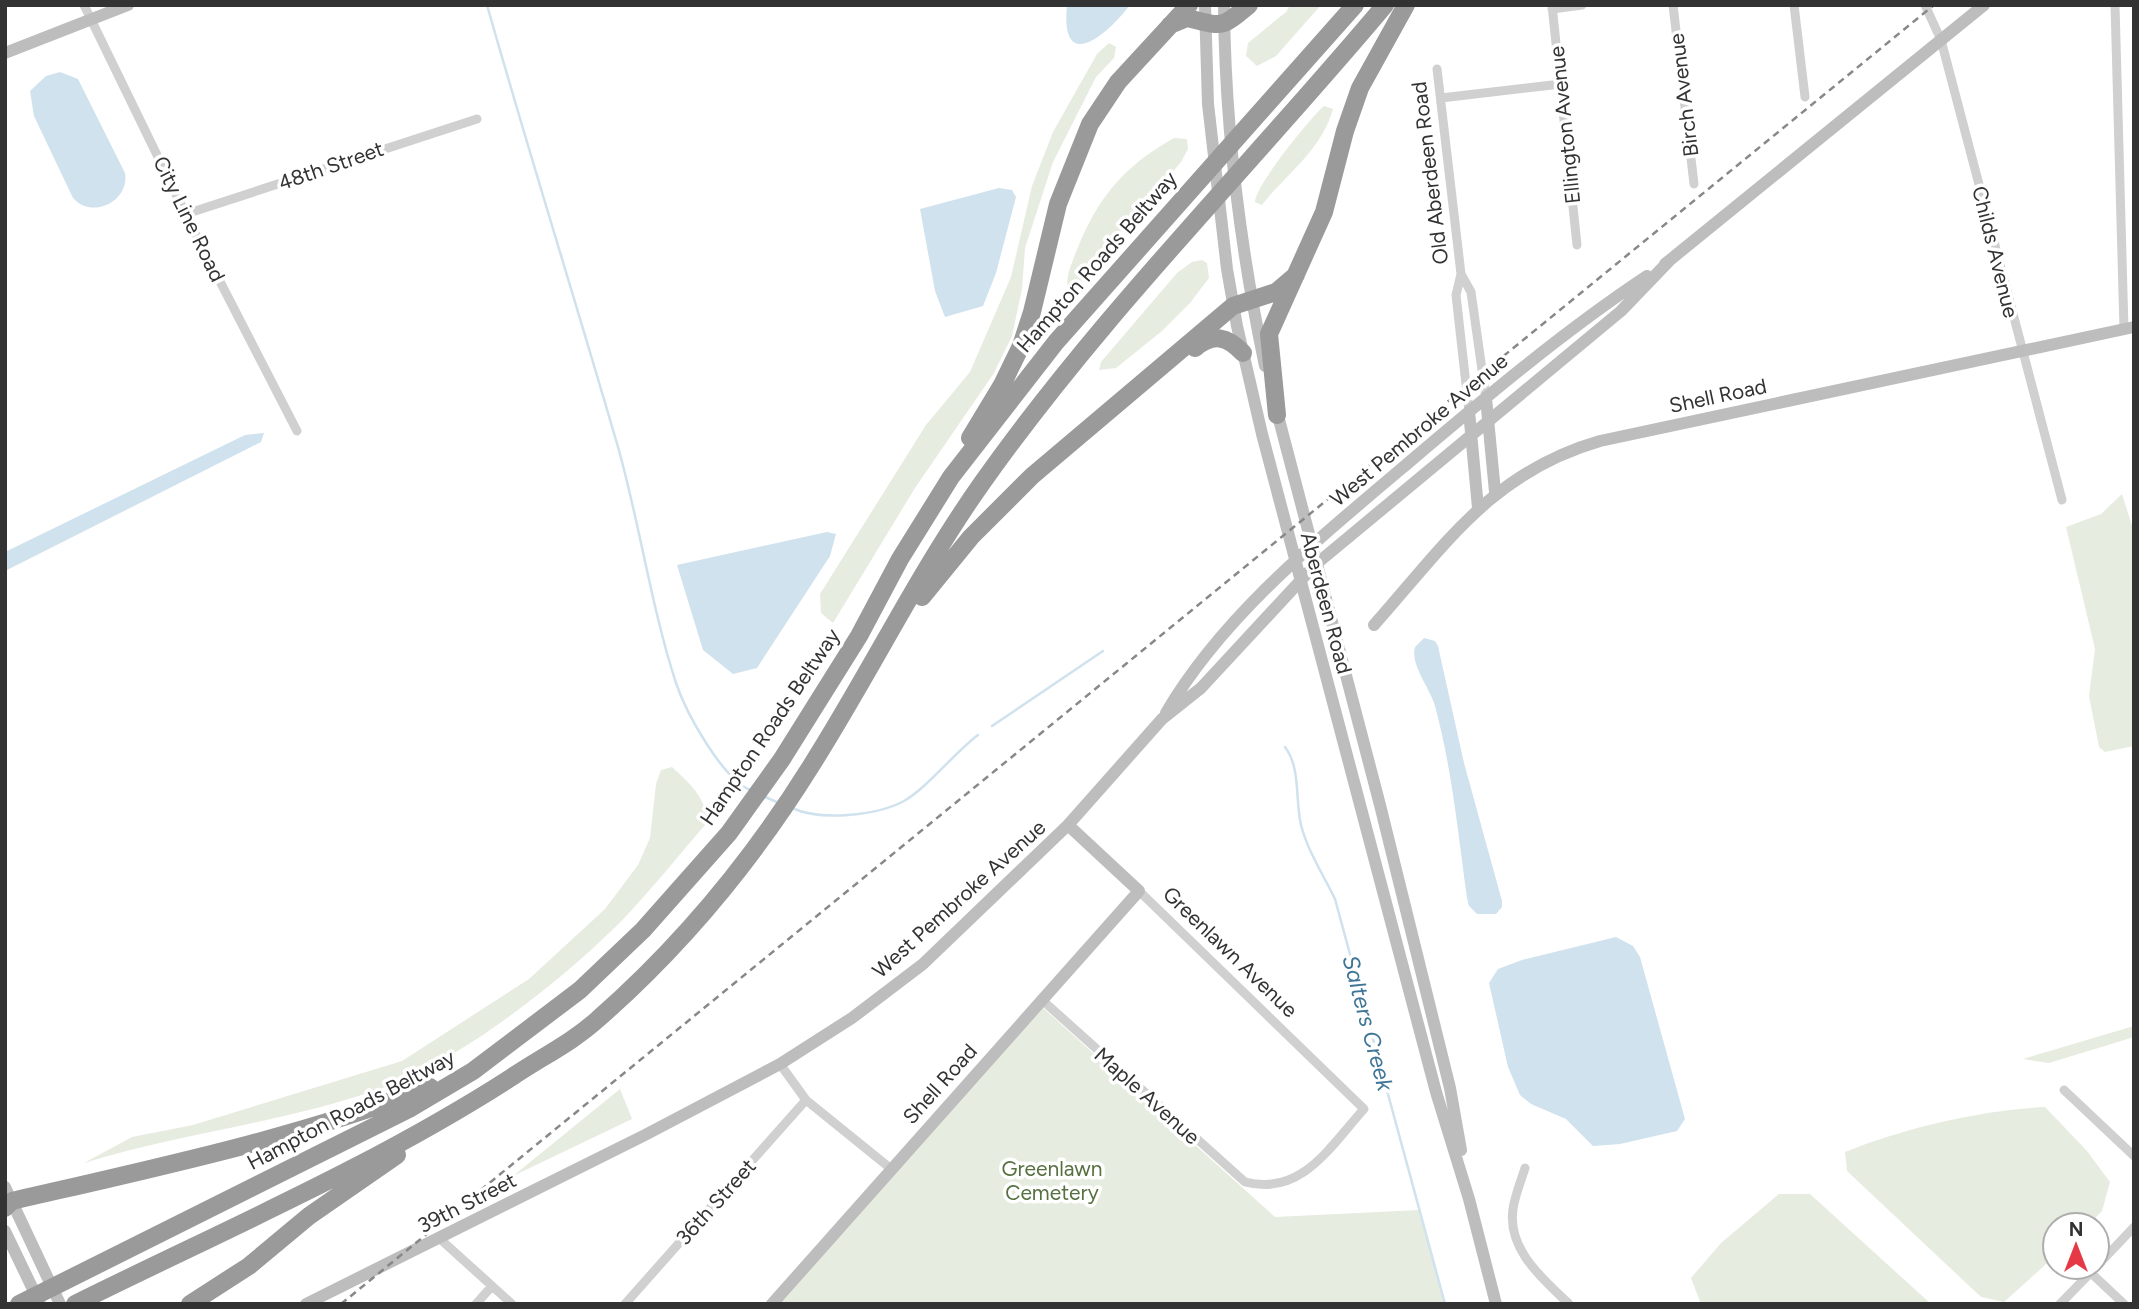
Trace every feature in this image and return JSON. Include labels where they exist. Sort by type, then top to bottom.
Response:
[{"type":"highway","points":[[951,477],[1021,346],[1059,204],[1090,124],[1118,82],[1189,5]]},
{"type":"highway","points":[[1170,24],[1187,18],[1206,25],[1224,25],[1249,5]]},
{"type":"highway","name":"Hampton Roads Beltway","points":[[19,1304],[410,1109],[473,1071],[580,990],[643,930],[729,834],[782,759],[859,636],[900,559],[951,477],[1055,342],[1355,5]]},
{"type":"highway","points":[[190,1304],[250,1266],[309,1216],[470,1104],[595,1022],[702,914],[756,846],[809,770],[970,500],[1012,441],[1082,350],[1385,5]]},
{"type":"highway","points":[[1278,415],[1269,339],[1324,212],[1345,131],[1360,88],[1406,5]]},
{"type":"highway","points":[[892,631],[998,509],[1233,306],[1279,291],[1296,275]]},
{"type":"highway","points":[[1114,409],[1162,376],[1208,338],[1228,340],[1242,353]]},
{"type":"highway","points":[[7,1199],[371,1109],[473,1071]]},
{"type":"highway","points":[[78,1302],[386,1151],[470,1104]]},
{"type":"main road","points":[[5,53],[128,5]]},
{"type":"main road","name":"Aberdeen Road","points":[[1205,5],[1208,104],[1233,306],[1242,353],[1436,1092],[1469,1199],[1496,1304]]},
{"type":"main road","name":"Aberdeen Road","points":[[1224,5],[1237,209],[1251,300],[1315,565],[1380,805],[1450,1088],[1469,1199]]},
{"type":"main road","name":"West Pembroke Avenue","points":[[1162,719],[1185,679],[1311,547],[1469,411],[1612,299],[1671,260],[1984,5]]},
{"type":"main road","name":"West Pembroke Avenue","points":[[645,1135],[780,1064],[852,1018],[923,964],[1068,825],[1162,719],[1200,688],[1315,565],[1620,311],[1671,260]]},
{"type":"main road","name":"Shell Road","points":[[1374,625],[1478,508],[1495,492],[1539,464],[1600,441],[2129,328]]},
{"type":"main road","name":"Old Aberdeen Road","points":[[1486,398],[1495,492]]},
{"type":"main road","name":"Old Aberdeen Road","points":[[1469,411],[1478,508]]},
{"type":"main road","name":"Greenlawn Avenue","points":[[1068,825],[1139,891]]},
{"type":"main road","name":"Shell Road","points":[[772,1304],[890,1168],[1139,891]]},
{"type":"main road","name":"39th Street","points":[[306,1304],[645,1135]]},
{"type":"main road","points":[[7,1199],[60,1304]]},
{"type":"main road","points":[[5,1231],[40,1304]]},
{"type":"street","name":"City Line Road","points":[[85,5],[186,214],[297,431]]},
{"type":"street","points":[[1552,7],[1581,5]]},
{"type":"street","name":"Birch Avenue","points":[[1673,5],[1694,184]]},
{"type":"street","points":[[1794,5],[1805,97]]},
{"type":"street","name":"Childs Avenue","points":[[1925,5],[1941,40],[2062,500]]},
{"type":"street","points":[[2115,5],[2129,328]]},
{"type":"street","name":"Ellington Avenue","points":[[1552,7],[1577,245]]},
{"type":"street","name":"Old Aberdeen Road","points":[[1437,69],[1461,274],[1455,295],[1469,411]]},
{"type":"street","points":[[1441,98],[1561,84]]},
{"type":"street","name":"48th Street","points":[[186,214],[477,119]]},
{"type":"street","name":"Old Aberdeen Road","points":[[1461,274],[1471,292],[1486,398]]},
{"type":"street","name":"Greenlawn Avenue","points":[[1139,891],[1364,1109],[1300,1177],[1287,1182],[1259,1184]]},
{"type":"street","name":"Maple Avenue","points":[[1041,999],[1234,1174],[1245,1182],[1259,1184]]},
{"type":"street","points":[[780,1064],[806,1100],[890,1168]]},
{"type":"street","points":[[2064,1090],[2134,1156]]},
{"type":"street","name":"36th Street","points":[[625,1304],[806,1100]]},
{"type":"street","points":[[1525,1168],[1513,1213],[1522,1250],[1531,1268],[1569,1304]]},
{"type":"street","points":[[2111,1252],[2134,1227]]},
{"type":"street","points":[[439,1238],[512,1304]]},
{"type":"street","points":[[2060,1304],[2083,1281]]},
{"type":"street","points":[[2105,1281],[2124,1304]]},
{"type":"street","points":[[476,1304],[492,1286]]},
{"type":"green space","points":[[1290,5],[1321,5],[1276,56],[1257,66],[1246,56],[1248,43],[1286,12]]},
{"type":"green space","points":[[1109,43],[1116,47],[1114,58],[1096,77],[1053,162],[1025,248],[1022,289],[1012,336],[994,373],[915,488],[833,623],[821,613],[820,594],[926,425],[970,372],[1011,277],[1032,186],[1053,132],[1097,54]]},
{"type":"green space","points":[[1324,106],[1333,109],[1328,124],[1312,149],[1262,205],[1255,202],[1273,168]]},
{"type":"green space","points":[[1174,138],[1187,139],[1188,149],[1181,162],[1080,283],[1068,289],[1068,275],[1076,252],[1103,199],[1126,172]]},
{"type":"green space","points":[[1202,260],[1207,263],[1209,278],[1190,303],[1162,331],[1116,368],[1099,370],[1101,362],[1177,273],[1192,262]]},
{"type":"green space","points":[[2122,494],[2134,532],[2134,746],[2105,752],[2099,747],[2089,696],[2095,649],[2066,527],[2101,514]]},
{"type":"green space","points":[[672,767],[701,800],[706,816],[705,825],[605,937],[548,987],[483,1035],[418,1073],[351,1098],[84,1163],[132,1137],[193,1125],[402,1061],[529,979],[605,909],[638,865],[650,838],[656,784],[661,770]]},
{"type":"green space","name":"Greenlawn Cemetery","points":[[1042,1007],[1275,1217],[1419,1210],[1445,1304],[780,1304]]},
{"type":"green space","points":[[2134,1026],[2134,1037],[2049,1063],[2023,1059]]},
{"type":"green space","points":[[620,1089],[632,1119],[513,1176]]},
{"type":"green space","points":[[2045,1107],[2087,1151],[2110,1182],[2102,1211],[2041,1211],[2041,1269],[2004,1302],[1981,1297],[1847,1171],[1845,1152],[1892,1135],[1943,1122]]},
{"type":"green space","points":[[1779,1194],[1810,1194],[1931,1304],[1701,1304],[1691,1278],[1721,1243]]},
{"type":"water","points":[[1067,5],[1130,5],[1099,36],[1078,44],[1071,39],[1067,27]]},
{"type":"water","points":[[60,72],[78,79],[125,173],[122,192],[116,199],[99,207],[81,204],[73,198],[34,116],[30,91],[46,76]]},
{"type":"water","points":[[999,188],[1012,190],[1016,197],[996,273],[983,306],[945,317],[935,291],[920,209]]},
{"type":"water","points":[[264,433],[261,442],[5,571],[5,552],[245,435]]},
{"type":"water","points":[[827,532],[836,534],[830,556],[757,668],[733,674],[703,650],[677,565]]},
{"type":"water","points":[[1424,638],[1435,641],[1438,646],[1464,763],[1502,901],[1502,907],[1496,914],[1477,914],[1469,906],[1441,730],[1435,706],[1415,661],[1415,647]]},
{"type":"water","points":[[1616,937],[1633,946],[1640,957],[1685,1119],[1677,1131],[1620,1144],[1593,1146],[1566,1119],[1531,1104],[1520,1095],[1508,1067],[1489,983],[1498,969],[1522,960]]},
{"type":"waterway","points":[[487,5],[618,447],[659,625],[676,683],[696,727],[717,759],[739,783],[750,790]]},
{"type":"waterway","points":[[992,726],[1103,651]]},
{"type":"waterway","points":[[792,808],[817,814],[848,815],[892,806],[922,788],[978,735]]},
{"type":"waterway","name":"Salters Creek","points":[[1285,747],[1296,774],[1301,825],[1312,854],[1335,899],[1445,1304]]},
{"type":"waterway","points":[[763,796],[779,803]]},
{"type":"railway","points":[[341,1304],[1934,5]]}]
